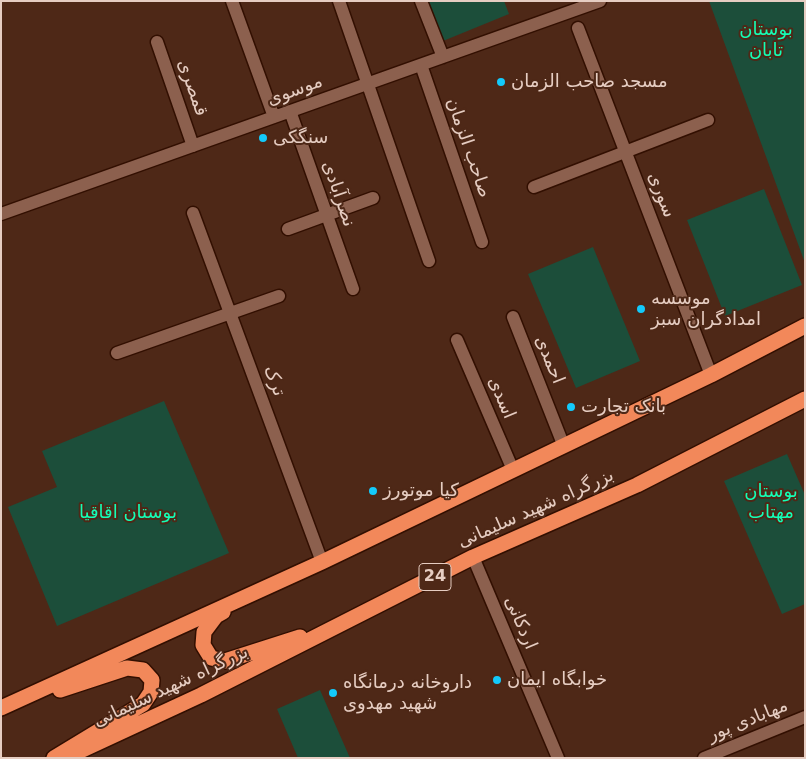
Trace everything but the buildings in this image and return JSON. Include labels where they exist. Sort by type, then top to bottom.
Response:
[{"type":"highway","points":[[1,710],[322,562],[711,374],[805,326]]},
{"type":"highway","name":"بزرگراه شهید سلیمانی","points":[[65,758],[201,695],[473,557],[637,484],[805,399]]},
{"type":"highway","points":[[322,562],[253,593],[216,616],[204,632],[203,645],[211,658],[225,661],[347,622]]},
{"type":"highway","points":[[1,710],[127,668],[143,670],[152,680],[151,692],[143,704],[54,758]]},
{"type":"street","points":[[232,1],[274,117]]},
{"type":"street","points":[[339,1],[369,83],[429,261]]},
{"type":"street","points":[[421,1],[443,57]]},
{"type":"street","name":"موسوی","points":[[1,214],[594,2]]},
{"type":"street","name":"سوری","points":[[578,28],[711,374]]},
{"type":"street","name":"قمصری","points":[[157,42],[193,146]]},
{"type":"street","name":"صاحب الزمان","points":[[421,65],[482,242]]},
{"type":"street","name":"نصرآبادی","points":[[290,111],[353,289]]},
{"type":"street","points":[[534,187],[708,120]]},
{"type":"street","points":[[288,229],[373,198]]},
{"type":"street","name":"ترک","points":[[194,213],[322,562]]},
{"type":"street","points":[[118,353],[279,296]]},
{"type":"street","name":"احمدی","points":[[513,317],[563,444]]},
{"type":"street","name":"اسدی","points":[[457,340],[513,470]]},
{"type":"street","name":"اردکانی","points":[[473,557],[558,758]]},
{"type":"street","name":"مهابادی پور","points":[[704,758],[805,717]]},
{"type":"green space","points":[[428,1],[504,1],[509,14],[443,41]]},
{"type":"green space","name":"بوستان تابان","points":[[709,1],[805,1],[805,263]]},
{"type":"green space","points":[[764,189],[802,285],[725,316],[687,220]]},
{"type":"green space","points":[[593,247],[640,361],[576,388],[528,274]]},
{"type":"green space","name":"بوستان اقاقیا","points":[[164,401],[229,553],[57,626],[8,507],[57,487],[42,451]]},
{"type":"green space","name":"بوستان مهتاب","points":[[787,454],[805,495],[805,604],[782,614],[724,481]]},
{"type":"green space","points":[[320,690],[350,758],[298,758],[277,709]]},
{"type":"place","name":"مسجد صاحب الزمان","points":[[501,82]]},
{"type":"place","name":"سنگکی","points":[[263,138]]},
{"type":"place","name":"موسسه امدادگران سبز","points":[[641,309]]},
{"type":"place","name":"بانک تجارت","points":[[571,407]]},
{"type":"place","name":"کیا موتورز","points":[[373,491]]},
{"type":"place","name":"خوابگاه ایمان","points":[[497,680]]},
{"type":"place","name":"داروخانه درمانگاه شهید مهدوی","points":[[333,693]]}]
